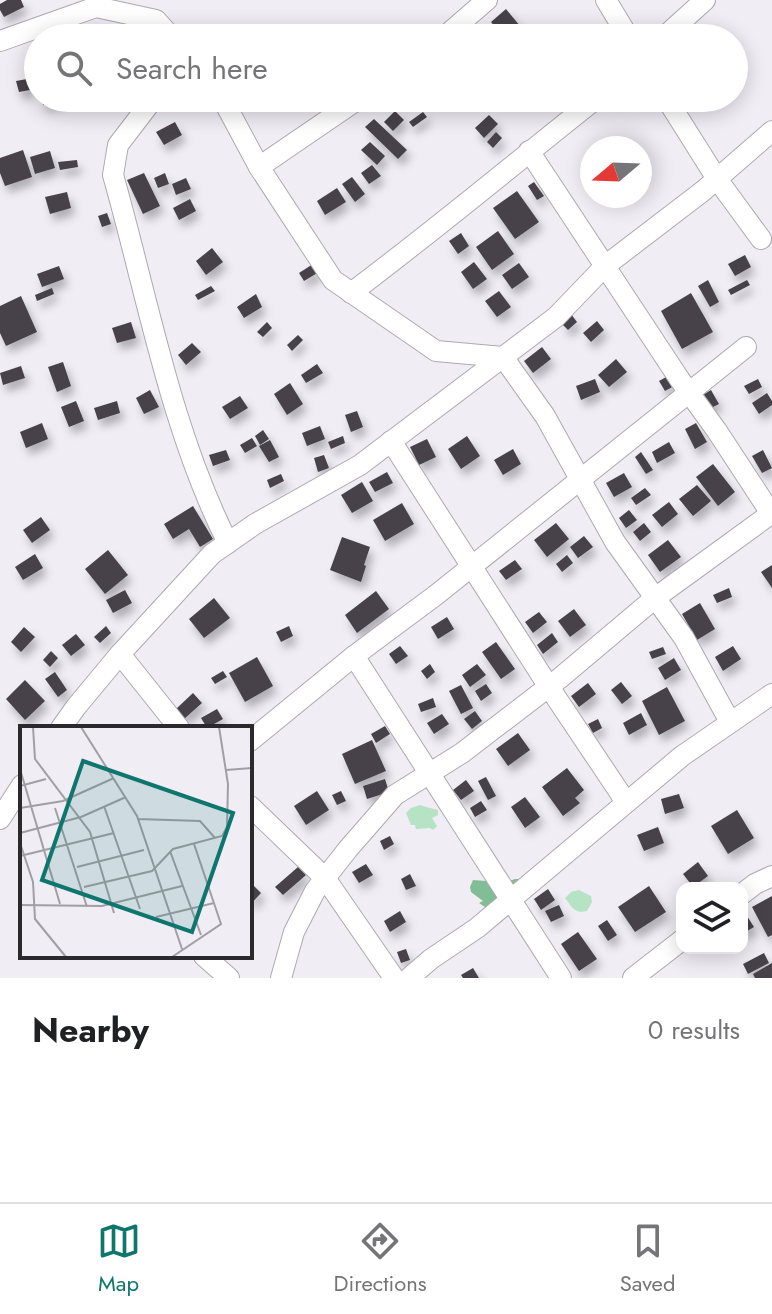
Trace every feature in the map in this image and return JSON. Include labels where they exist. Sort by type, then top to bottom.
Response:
[{"type":"street","points":[[459,24],[487,0]]},
{"type":"street","points":[[606,0],[621,24]]},
{"type":"street","points":[[678,24],[705,0]]},
{"type":"street","points":[[48,24],[96,7],[156,20],[160,24]]},
{"type":"street","points":[[0,41],[24,32]]},
{"type":"street","points":[[143,112],[118,145],[113,175],[187,446],[210,507],[228,543]]},
{"type":"street","points":[[230,112],[259,167],[333,280],[436,351],[503,357],[545,416],[615,542],[684,638],[730,722]]},
{"type":"street","points":[[259,167],[340,112]]},
{"type":"street","points":[[351,293],[418,243],[579,112]]},
{"type":"street","points":[[675,112],[717,179],[761,239]]},
{"type":"street","points":[[62,726],[120,654],[212,554],[255,524],[360,465],[556,317],[605,266],[717,179],[772,131]]},
{"type":"street","points":[[281,978],[294,932],[315,891],[395,795],[462,753],[549,687],[655,598],[772,514],[529,151]]},
{"type":"street","points":[[252,739],[746,347]]},
{"type":"street","points":[[391,441],[626,802]]},
{"type":"street","points":[[120,654],[177,726]]},
{"type":"street","points":[[354,656],[561,978]]},
{"type":"street","points":[[409,978],[477,928],[682,756],[772,694]]},
{"type":"street","points":[[0,819],[20,788]]},
{"type":"street","points":[[252,808],[325,878],[394,978]]},
{"type":"street","points":[[748,889],[772,876]]},
{"type":"street","points":[[633,978],[676,945]]},
{"type":"street","points":[[206,958],[229,978]]},
{"type":"green space","points":[[420,805],[438,810],[438,815],[432,818],[437,826],[433,830],[416,829],[415,825],[411,825],[406,813]]},
{"type":"green space","points":[[521,879],[494,913],[479,903],[483,901],[471,892],[473,880],[486,881],[493,887]]},
{"type":"green space","points":[[579,890],[591,896],[592,902],[587,911],[576,911],[565,898]]},
{"type":"building","points":[[7,0],[21,0],[24,7],[4,17],[0,4]]},
{"type":"building","points":[[506,9],[518,24],[493,24],[491,22]]},
{"type":"building","points":[[24,80],[24,91],[19,92],[16,81]]},
{"type":"building","points":[[394,112],[404,120],[393,131],[384,122]]},
{"type":"building","points":[[423,112],[427,117],[413,127],[409,122]]},
{"type":"building","points":[[489,115],[498,124],[484,138],[475,128]]},
{"type":"building","points":[[374,119],[407,150],[398,159],[365,127]]},
{"type":"building","points":[[175,122],[182,135],[164,145],[156,132]]},
{"type":"building","points":[[496,132],[502,138],[493,148],[487,142]]},
{"type":"building","points":[[370,142],[385,156],[377,165],[361,150]]},
{"type":"building","points":[[23,150],[32,177],[5,186],[0,173],[0,158]]},
{"type":"building","points":[[50,151],[55,168],[35,174],[30,157]]},
{"type":"building","points":[[77,160],[78,167],[60,170],[58,162]]},
{"type":"building","points":[[372,165],[381,176],[369,184],[361,173]]},
{"type":"building","points":[[144,173],[160,206],[143,214],[127,180]]},
{"type":"building","points":[[165,173],[169,184],[158,188],[154,178]]},
{"type":"building","points":[[352,177],[365,194],[355,202],[342,184]]},
{"type":"building","points":[[186,178],[191,189],[176,195],[172,184]]},
{"type":"building","points":[[534,182],[544,196],[537,200],[528,186]]},
{"type":"building","points":[[337,188],[346,202],[325,215],[317,201]]},
{"type":"building","points":[[517,191],[539,222],[515,239],[493,208]]},
{"type":"building","points":[[67,192],[71,208],[50,214],[45,197]]},
{"type":"building","points":[[190,199],[196,211],[179,220],[173,208]]},
{"type":"building","points":[[107,213],[111,224],[102,227],[98,216]]},
{"type":"building","points":[[498,231],[514,254],[492,270],[476,247]]},
{"type":"building","points":[[461,233],[469,246],[458,254],[449,241]]},
{"type":"building","points":[[212,248],[223,262],[206,275],[196,261]]},
{"type":"building","points":[[745,255],[751,267],[735,276],[728,264]]},
{"type":"building","points":[[474,262],[487,279],[473,289],[461,272]]},
{"type":"building","points":[[519,263],[529,277],[512,289],[502,275]]},
{"type":"building","points":[[313,264],[319,272],[304,281],[299,273]]},
{"type":"building","points":[[59,266],[64,279],[42,287],[37,274]]},
{"type":"building","points":[[708,280],[719,302],[710,307],[698,286]]},
{"type":"building","points":[[747,280],[750,285],[731,295],[728,290]]},
{"type":"building","points":[[211,286],[215,291],[198,300],[195,295]]},
{"type":"building","points":[[52,288],[54,294],[37,301],[35,295]]},
{"type":"building","points":[[499,291],[511,307],[497,317],[485,301]]},
{"type":"building","points":[[691,293],[713,332],[682,349],[661,311]]},
{"type":"building","points":[[256,294],[262,307],[244,318],[237,307]]},
{"type":"building","points":[[21,296],[37,332],[6,346],[0,333],[0,306]]},
{"type":"building","points":[[571,314],[577,322],[568,330],[561,323]]},
{"type":"building","points":[[597,321],[604,330],[591,342],[583,333]]},
{"type":"building","points":[[131,322],[136,338],[117,343],[112,328]]},
{"type":"building","points":[[267,322],[272,328],[263,337],[257,332]]},
{"type":"building","points":[[298,335],[303,340],[292,351],[287,345]]},
{"type":"building","points":[[192,343],[201,352],[186,365],[178,355]]},
{"type":"building","points":[[542,347],[551,359],[533,373],[524,361]]},
{"type":"building","points":[[616,359],[627,372],[609,387],[598,375]]},
{"type":"building","points":[[63,362],[71,386],[57,392],[48,367]]},
{"type":"building","points":[[317,364],[323,373],[306,383],[301,375]]},
{"type":"building","points":[[21,366],[25,378],[3,385],[0,373]]},
{"type":"building","points":[[668,376],[674,386],[665,391],[659,381]]},
{"type":"building","points":[[595,379],[600,392],[581,400],[576,386]]},
{"type":"building","points":[[758,379],[762,387],[749,394],[744,386]]},
{"type":"building","points":[[290,383],[303,404],[287,415],[274,394]]},
{"type":"building","points":[[150,390],[159,407],[144,414],[136,398]]},
{"type":"building","points":[[711,390],[719,404],[709,409],[701,396]]},
{"type":"building","points":[[767,393],[772,405],[759,414],[752,403]]},
{"type":"building","points":[[240,396],[248,408],[230,419],[222,407]]},
{"type":"building","points":[[76,401],[84,421],[69,427],[61,407]]},
{"type":"building","points":[[117,401],[120,413],[98,420],[94,408]]},
{"type":"building","points":[[357,411],[363,427],[351,432],[345,415]]},
{"type":"building","points":[[42,423],[48,439],[26,448],[20,432]]},
{"type":"building","points":[[696,423],[707,442],[695,449],[685,429]]},
{"type":"building","points":[[320,426],[325,439],[307,446],[302,433]]},
{"type":"building","points":[[263,430],[269,439],[260,445],[255,436]]},
{"type":"building","points":[[343,436],[345,443],[331,449],[328,442]]},
{"type":"building","points":[[467,436],[480,456],[461,469],[448,449]]},
{"type":"building","points":[[252,438],[257,446],[245,453],[240,445]]},
{"type":"building","points":[[427,439],[436,457],[419,465],[410,447]]},
{"type":"building","points":[[270,440],[279,457],[269,462],[259,446]]},
{"type":"building","points":[[669,442],[675,453],[657,463],[652,452]]},
{"type":"building","points":[[513,449],[521,464],[503,475],[494,460]]},
{"type":"building","points":[[226,450],[230,460],[213,466],[209,455]]},
{"type":"building","points":[[763,450],[772,468],[762,473],[752,456]]},
{"type":"building","points":[[641,452],[653,470],[646,474],[635,457]]},
{"type":"building","points":[[324,455],[329,468],[318,472],[314,458]]},
{"type":"building","points":[[713,464],[735,492],[718,506],[696,477]]},
{"type":"building","points":[[387,472],[393,483],[375,492],[369,482]]},
{"type":"building","points":[[624,473],[632,487],[614,497],[606,483]]},
{"type":"building","points":[[281,474],[284,481],[270,488],[267,480]]},
{"type":"building","points":[[362,482],[373,501],[352,513],[341,495]]},
{"type":"building","points":[[697,485],[711,501],[693,516],[679,499]]},
{"type":"building","points":[[645,488],[651,495],[636,505],[631,498]]},
{"type":"building","points":[[669,502],[678,514],[662,527],[652,515]]},
{"type":"building","points":[[402,503],[414,524],[385,541],[373,520]]},
{"type":"building","points":[[193,506],[213,539],[200,547],[189,529],[173,539],[164,524]]},
{"type":"building","points":[[629,510],[637,520],[626,528],[619,518]]},
{"type":"building","points":[[41,517],[50,530],[32,543],[23,530]]},
{"type":"building","points":[[556,523],[569,539],[547,557],[534,540]]},
{"type":"building","points":[[644,523],[651,532],[640,541],[633,532]]},
{"type":"building","points":[[584,536],[593,547],[578,558],[570,547]]},
{"type":"building","points":[[342,537],[370,547],[361,582],[330,570]]},
{"type":"building","points":[[668,540],[681,557],[660,572],[648,555]]},
{"type":"building","points":[[108,550],[128,575],[105,594],[85,569]]},
{"type":"building","points":[[35,554],[43,568],[23,580],[15,567]]},
{"type":"building","points":[[567,555],[573,563],[562,572],[556,564]]},
{"type":"building","points":[[515,560],[522,569],[506,580],[499,571]]},
{"type":"building","points":[[772,565],[772,588],[761,572]]},
{"type":"building","points":[[729,588],[732,597],[717,603],[713,595]]},
{"type":"building","points":[[125,590],[132,603],[113,613],[106,600]]},
{"type":"building","points":[[376,591],[389,609],[357,633],[345,615]]},
{"type":"building","points":[[214,598],[230,618],[204,638],[189,619]]},
{"type":"building","points":[[700,603],[715,629],[697,640],[682,614]]},
{"type":"building","points":[[574,609],[586,625],[570,637],[558,621]]},
{"type":"building","points":[[539,612],[547,622],[533,633],[525,622]]},
{"type":"building","points":[[447,617],[454,629],[438,639],[431,627]]},
{"type":"building","points":[[106,626],[111,633],[100,643],[94,637]]},
{"type":"building","points":[[289,626],[293,636],[281,642],[276,632]]},
{"type":"building","points":[[24,627],[35,637],[21,652],[11,642]]},
{"type":"building","points":[[552,633],[558,642],[543,654],[537,645]]},
{"type":"building","points":[[76,634],[85,645],[71,656],[62,645]]},
{"type":"building","points":[[496,642],[515,669],[501,679],[482,652]]},
{"type":"building","points":[[400,646],[408,656],[396,664],[389,654]]},
{"type":"building","points":[[733,646],[741,659],[723,671],[715,657]]},
{"type":"building","points":[[663,647],[666,654],[652,659],[649,652]]},
{"type":"building","points":[[51,651],[58,658],[50,667],[43,660]]},
{"type":"building","points":[[257,657],[273,686],[245,702],[229,673]]},
{"type":"building","points":[[674,658],[681,670],[665,680],[658,668]]},
{"type":"building","points":[[430,664],[435,672],[427,679],[421,671]]},
{"type":"building","points":[[477,664],[486,675],[470,687],[462,675]]},
{"type":"building","points":[[223,671],[227,677],[215,684],[211,678]]},
{"type":"building","points":[[55,672],[67,690],[58,697],[45,679]]},
{"type":"building","points":[[25,680],[45,701],[25,720],[6,699]]},
{"type":"building","points":[[621,682],[632,696],[622,704],[611,690]]},
{"type":"building","points":[[588,683],[596,694],[579,707],[571,696]]},
{"type":"building","points":[[486,684],[492,693],[481,701],[475,691]]},
{"type":"building","points":[[461,685],[473,708],[461,714],[449,691]]},
{"type":"building","points":[[667,687],[685,721],[659,735],[642,701]]},
{"type":"building","points":[[193,693],[202,703],[184,719],[176,709]]},
{"type":"building","points":[[433,698],[436,707],[421,712],[418,704]]},
{"type":"building","points":[[217,709],[223,719],[206,726],[201,718]]},
{"type":"building","points":[[475,711],[482,721],[472,729],[464,719]]},
{"type":"building","points":[[641,713],[647,725],[629,735],[623,723]]},
{"type":"building","points":[[442,714],[449,724],[434,734],[427,723]]},
{"type":"building","points":[[598,719],[602,728],[593,733],[588,724]]},
{"type":"building","points":[[385,726],[390,734],[376,743],[371,734]]},
{"type":"building","points":[[518,733],[530,750],[508,766],[496,749]]},
{"type":"building","points":[[372,740],[386,771],[355,784],[342,754]]},
{"type":"building","points":[[567,768],[584,790],[575,798],[580,803],[563,816],[542,787]]},
{"type":"building","points":[[486,777],[496,796],[488,800],[478,781]]},
{"type":"building","points":[[385,779],[389,792],[367,799],[363,786]]},
{"type":"building","points":[[466,780],[474,791],[461,800],[453,790]]},
{"type":"building","points":[[317,791],[329,810],[306,825],[294,806]]},
{"type":"building","points":[[341,791],[346,801],[337,805],[332,795]]},
{"type":"building","points":[[679,794],[684,808],[665,814],[661,799]]},
{"type":"building","points":[[525,797],[540,817],[525,828],[511,807]]},
{"type":"building","points":[[481,801],[487,810],[475,817],[470,808]]},
{"type":"building","points":[[737,810],[754,838],[728,854],[711,826]]},
{"type":"building","points":[[658,827],[664,843],[644,851],[637,835]]},
{"type":"building","points":[[390,836],[394,844],[384,850],[380,841]]},
{"type":"building","points":[[698,862],[708,876],[700,882],[689,882],[683,874]]},
{"type":"building","points":[[366,864],[373,875],[359,883],[352,872]]},
{"type":"building","points":[[298,867],[306,875],[283,895],[275,887]]},
{"type":"building","points":[[410,874],[416,886],[406,890],[401,879]]},
{"type":"building","points":[[252,884],[261,893],[252,903]]},
{"type":"building","points":[[649,886],[666,912],[635,932],[618,907]]},
{"type":"building","points":[[548,889],[555,900],[541,910],[534,899]]},
{"type":"building","points":[[772,896],[772,935],[768,937],[752,907]]},
{"type":"building","points":[[559,905],[564,916],[551,922],[545,911]]},
{"type":"building","points":[[400,911],[406,922],[390,932],[384,921]]},
{"type":"building","points":[[607,920],[617,935],[608,941],[598,926]]},
{"type":"building","points":[[578,932],[597,959],[579,971],[561,944]]},
{"type":"building","points":[[406,949],[410,960],[401,963],[397,952]]},
{"type":"building","points":[[764,953],[769,963],[748,974],[743,964]]},
{"type":"building","points":[[772,963],[772,978],[755,978],[753,974]]},
{"type":"building","points":[[473,968],[479,978],[463,978],[461,975]]}]
